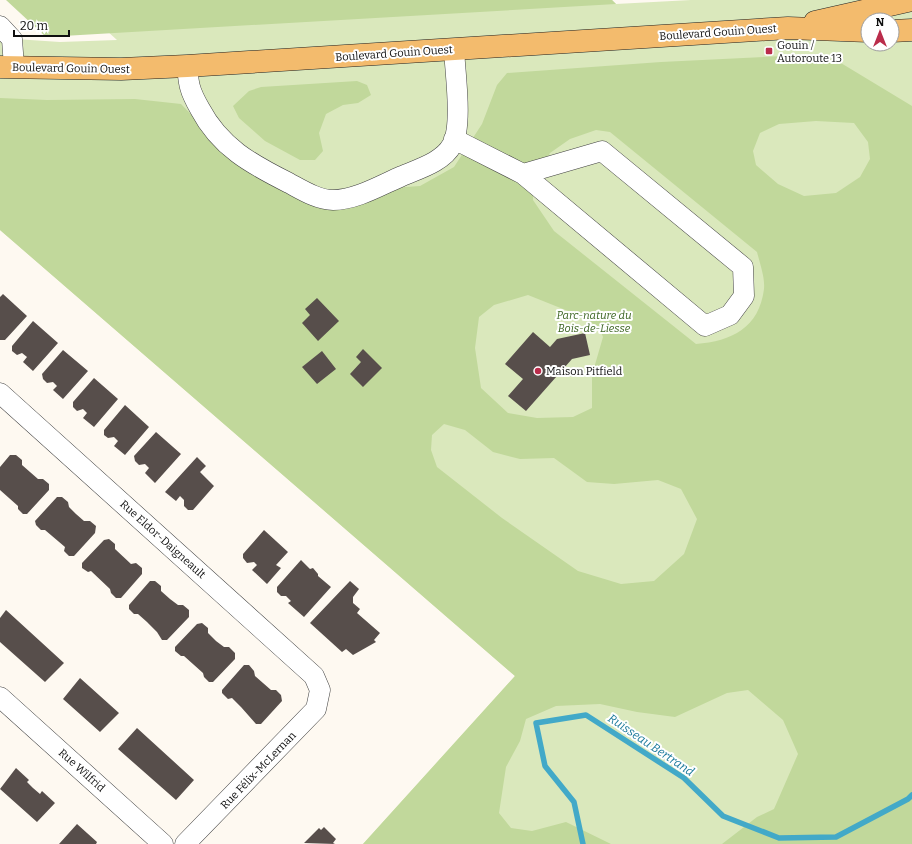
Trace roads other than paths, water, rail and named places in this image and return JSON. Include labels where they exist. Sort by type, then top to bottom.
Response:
[{"type":"main road","name":"Boulevard Gouin Ouest","points":[[788,28],[912,0]]},
{"type":"main road","name":"Boulevard Gouin Ouest","points":[[7,67],[121,69],[788,28],[860,31]]},
{"type":"main road","points":[[900,31],[912,30]]},
{"type":"street","points":[[0,26],[12,39],[7,67]]},
{"type":"street","points":[[188,66],[190,88],[195,101],[208,124],[218,137],[233,150],[258,166],[302,189],[325,199],[339,200],[352,197],[427,165],[448,152],[454,139],[457,121],[454,49]]},
{"type":"street","points":[[454,139],[523,174],[705,326],[730,315],[744,296],[743,267],[602,150],[523,174]]},
{"type":"street","name":"Rue Eldor-Daigneault","points":[[0,393],[300,662],[314,676],[320,690]]},
{"type":"street","name":"Rue Félix-McLernan","points":[[185,844],[316,709],[320,690]]},
{"type":"street","name":"Rue Wilfrid","points":[[0,697],[163,844]]},
{"type":"waterway","name":"Ruisseau Bertrand","points":[[583,844],[574,802],[545,766],[536,723],[586,715],[684,778],[723,816],[779,838],[836,837],[908,799],[912,795]]},
{"type":"place","name":"Gouin / Autoroute 13","points":[[769,51]]},
{"type":"place","name":"Maison Pitfield","points":[[538,371]]},
{"type":"park label","name":"Parc-nature du Bois-de-Liesse","points":[[594,321]]}]
